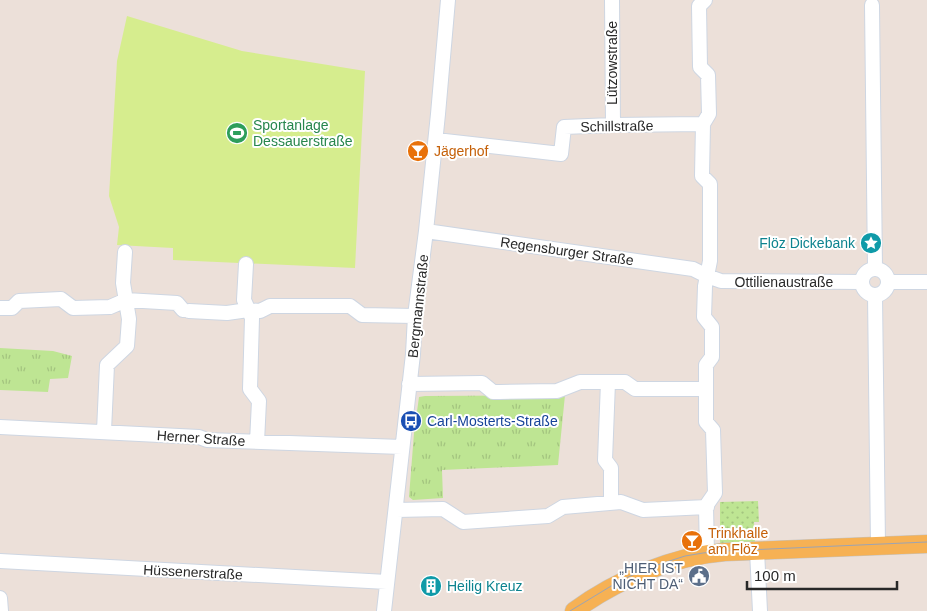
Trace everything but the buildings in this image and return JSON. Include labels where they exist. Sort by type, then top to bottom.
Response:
[{"type":"main road","points":[[574,611],[623,581],[685,558],[707,554],[757,551],[927,544]]},
{"type":"street","name":"Bergmannstraße","points":[[384,611],[413,354],[415,316],[436,140],[448,0]]},
{"type":"street","name":"Lützowstraße","points":[[612,0],[613,125]]},
{"type":"street","points":[[705,0],[700,6],[700,67],[708,75],[708,114],[704,124],[702,176],[710,184],[710,261],[705,286],[704,317],[712,326],[712,357],[706,365],[706,422],[713,430],[714,493],[706,507],[707,554]]},
{"type":"street","points":[[872,2],[875,268]]},
{"type":"street","name":"Schillstraße","points":[[436,140],[561,154],[564,127],[704,124]]},
{"type":"street","name":"Regensburger Straße","points":[[426,232],[694,269],[707,276]]},
{"type":"street","points":[[104,431],[107,365],[127,346],[129,318],[123,283],[125,252]]},
{"type":"street","points":[[246,264],[244,300],[252,318],[250,389],[259,401],[257,442]]},
{"type":"street","points":[[875,268],[886,274],[889,282],[883,293],[875,295],[868,293],[862,282],[867,271],[875,268]]},
{"type":"street","name":"Ottilienaustraße","points":[[707,276],[721,281],[862,282]]},
{"type":"street","points":[[889,282],[927,282]]},
{"type":"street","points":[[875,295],[878,546]]},
{"type":"street","points":[[0,308],[12,308],[19,301],[61,299],[73,308],[110,307],[126,300],[177,303],[186,310],[227,313],[248,310],[260,311],[270,306],[350,306],[362,315],[415,316]]},
{"type":"street","points":[[409,384],[482,383],[493,392],[557,391],[580,382],[624,382],[635,390],[706,389]]},
{"type":"street","points":[[608,382],[606,460],[611,468],[611,503]]},
{"type":"street","name":"Herner Straße","points":[[0,426],[199,437],[207,440],[402,447]]},
{"type":"street","points":[[396,510],[443,509],[463,522],[548,516],[563,507],[621,502],[644,510],[706,507]]},
{"type":"street","points":[[757,551],[760,611]]},
{"type":"street","name":"Hüssenerstraße","points":[[0,561],[387,582]]},
{"type":"street","points":[[0,598],[1,611]]},
{"type":"green space","name":"Sportanlage Dessauerstraße","points":[[127,16],[242,51],[365,71],[355,268],[173,260],[173,248],[117,245],[119,227],[109,196],[117,61]]},
{"type":"green space","points":[[0,348],[53,351],[72,356],[68,378],[50,379],[48,392],[0,390]]},
{"type":"green space","points":[[565,395],[558,465],[442,470],[443,498],[413,500],[409,497],[419,397]]},
{"type":"green space","points":[[758,501],[759,522],[754,522],[755,543],[720,544],[720,502]]},
{"type":"tram line","points":[[570,611],[621,580],[654,566],[685,556],[725,551],[927,542]]},
{"type":"place","name":"Sportanlage Dessauerstraße","points":[[237,133]]},
{"type":"place","name":"Jägerhof","points":[[418,151]]},
{"type":"place","name":"Flöz Dickebank","points":[[871,243]]},
{"type":"place","name":"Carl-Mosterts-Straße","points":[[411,421]]},
{"type":"place","name":"Trinkhalle am Flöz","points":[[692,541]]},
{"type":"place","name":"„HIER IST NICHT DA“","points":[[699,576]]},
{"type":"place","name":"Heilig Kreuz","points":[[431,586]]}]
